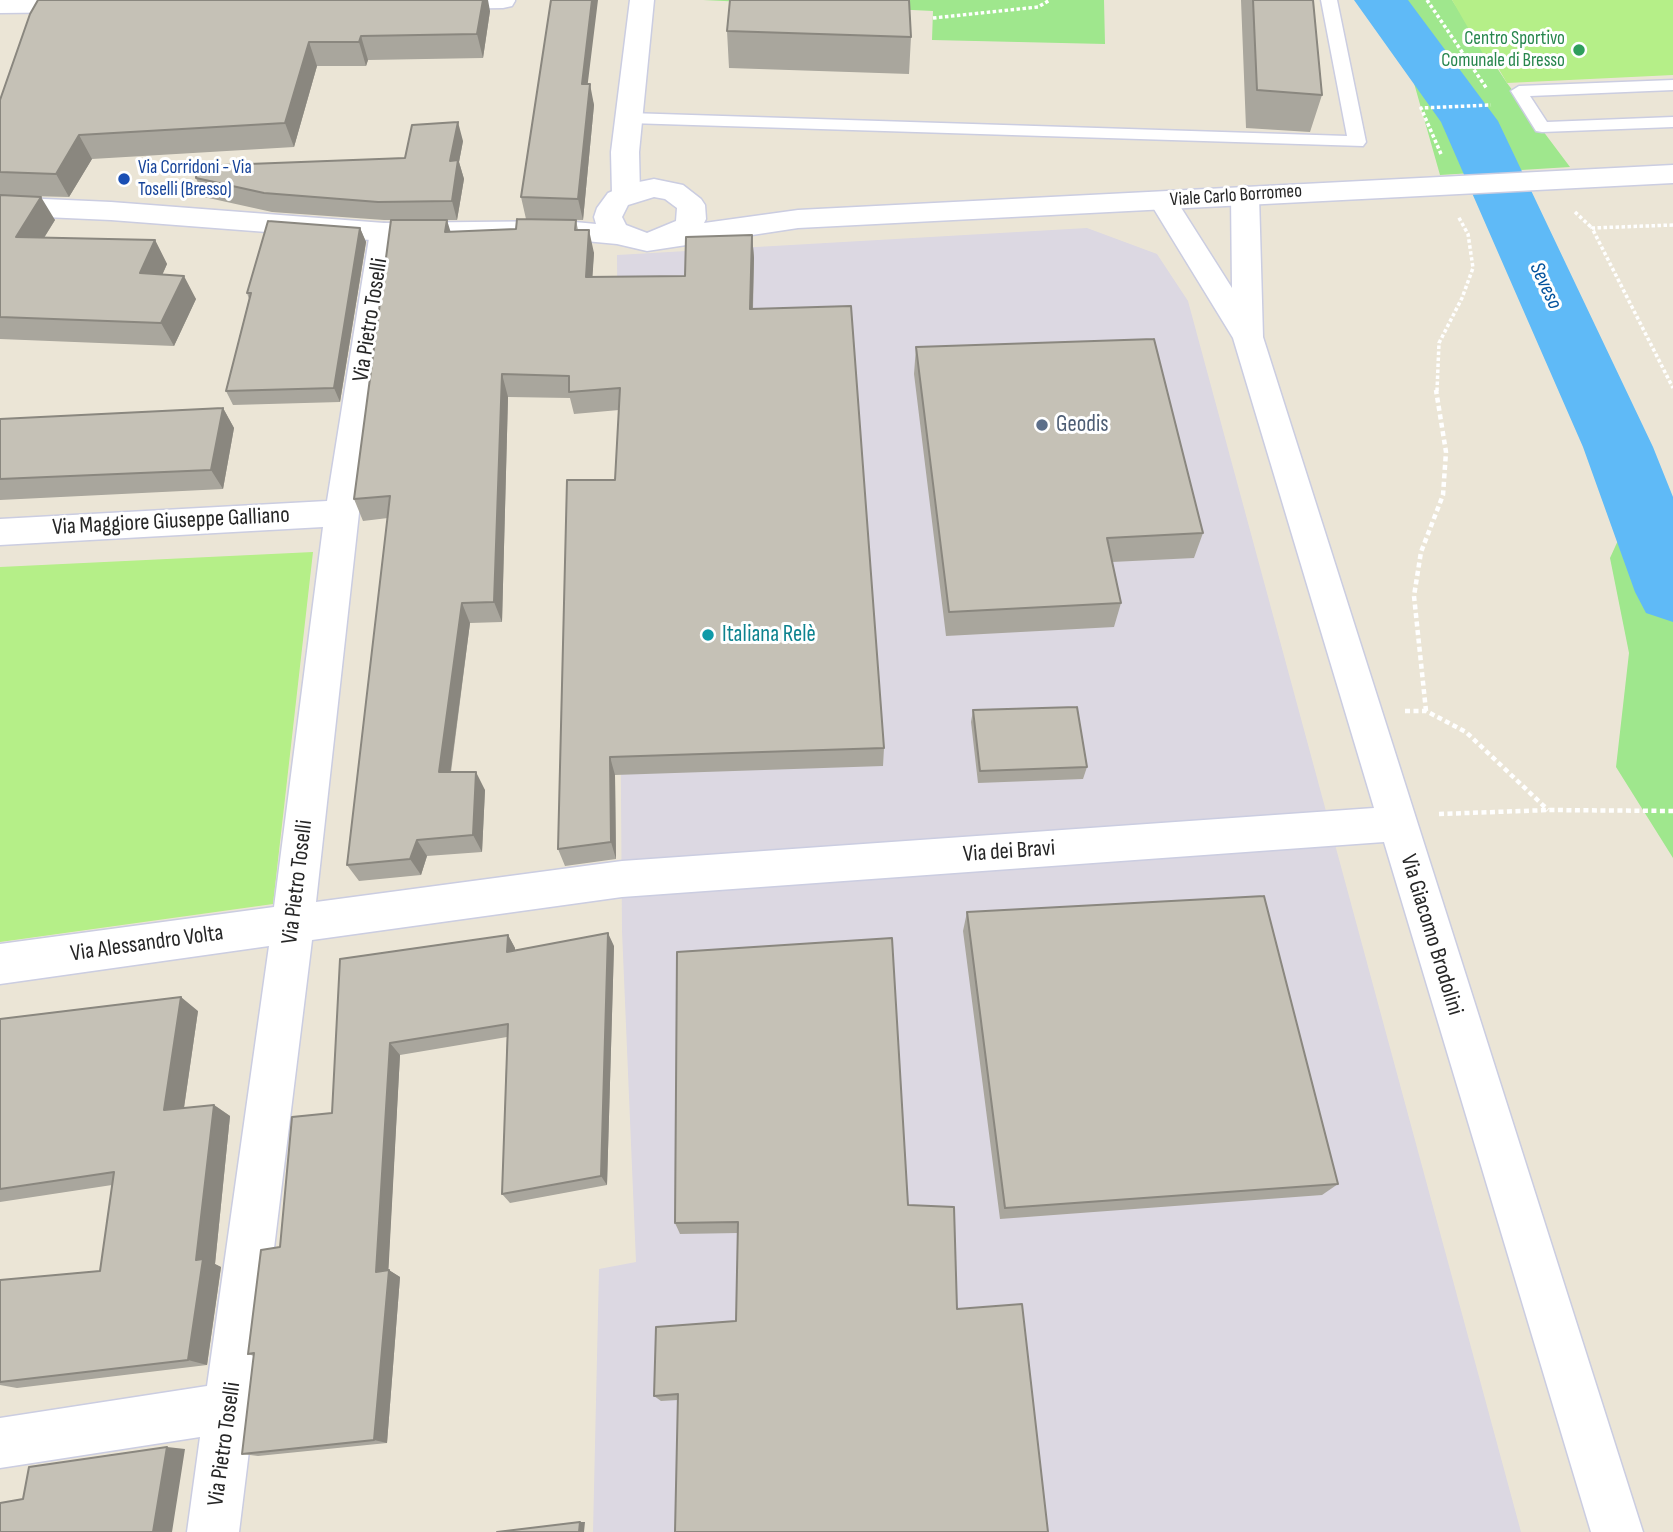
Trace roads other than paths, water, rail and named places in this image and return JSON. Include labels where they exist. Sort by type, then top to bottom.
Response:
[{"type":"street","points":[[640,191],[625,152],[642,0]]},
{"type":"street","points":[[405,2],[503,1]]},
{"type":"street","points":[[0,6],[112,5]]},
{"type":"street","name":"Viale Carlo Borromeo","points":[[676,236],[798,219],[1245,195],[1452,199],[1536,181],[1673,174]]},
{"type":"street","points":[[0,206],[111,211],[384,232],[564,230],[614,226],[647,242],[676,236],[692,219],[692,210],[684,197],[673,191],[640,191],[611,208],[614,226]]},
{"type":"street","name":"Via Giacomo Brodolini","points":[[1245,195],[1248,338]]},
{"type":"street","name":"Viale Carlo Borromeo","points":[[684,197],[798,219]]},
{"type":"street","name":"Via Giacomo Brodolini","points":[[1163,201],[1248,338],[1412,820],[1617,1532]]},
{"type":"street","name":"Via Pietro Toselli","points":[[213,1532],[293,924],[342,513],[384,232]]},
{"type":"street","name":"Via Maggiore Giuseppe Galliano","points":[[0,532],[342,513]]},
{"type":"street","name":"Via dei Bravi","points":[[293,924],[622,879],[1412,820]]},
{"type":"street","name":"Via Alessandro Volta","points":[[0,964],[293,924]]},
{"type":"street","points":[[0,1443],[231,1407]]},
{"type":"lane","points":[[629,118],[1357,142],[1329,0]]},
{"type":"lane","points":[[1673,85],[1520,91],[1542,127],[1673,122]]},
{"type":"waterway","name":"Seveso","points":[[1381,0],[1469,121],[1618,447],[1673,592]]},
{"type":"place","name":"Centro Sportivo Comunale di Bresso","points":[[1579,50]]},
{"type":"place","name":"Via Corridoni - Via Toselli (Bresso)","points":[[124,179]]},
{"type":"place","name":"Geodis","points":[[1042,425]]},
{"type":"place","name":"Italiana Relè","points":[[708,635]]}]
